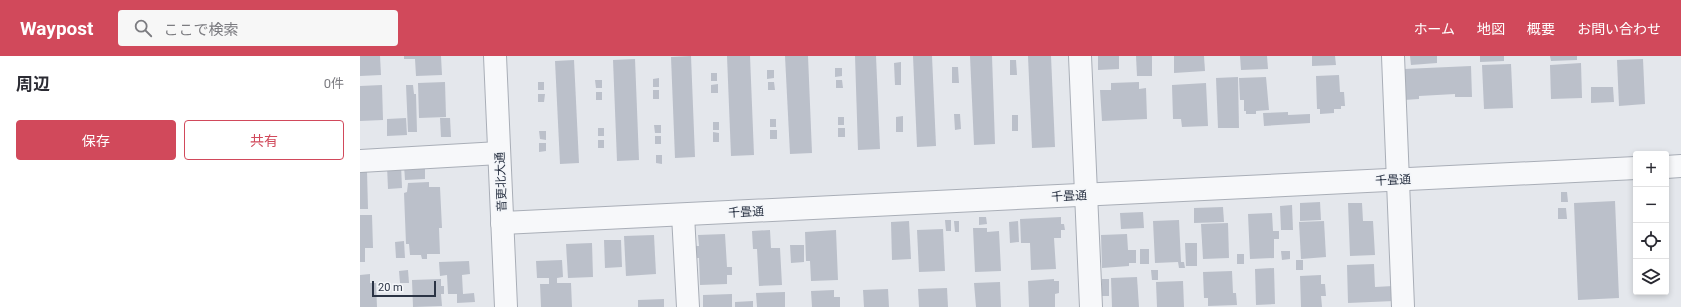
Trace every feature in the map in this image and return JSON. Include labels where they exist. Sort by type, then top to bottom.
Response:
[{"type":"street","name":"音更北大通","points":[[495,56],[506,307]]},
{"type":"street","points":[[1080,56],[1091,307]]},
{"type":"street","points":[[1393,56],[1403,307]]},
{"type":"street","points":[[360,161],[500,153]]},
{"type":"street","points":[[1669,167],[1681,166]]},
{"type":"street","name":"千畳通","points":[[502,223],[1633,168]]},
{"type":"street","points":[[683,215],[688,307]]},
{"type":"building","points":[[360,56],[380,56],[381,75],[360,76]]},
{"type":"building","points":[[404,56],[441,56],[442,75],[416,76],[415,59],[404,59]]},
{"type":"building","points":[[691,56],[695,157],[675,158],[671,57]]},
{"type":"building","points":[[727,56],[750,56],[754,155],[731,156]]},
{"type":"building","points":[[785,56],[808,56],[812,153],[790,154]]},
{"type":"building","points":[[855,56],[876,56],[880,149],[858,150]]},
{"type":"building","points":[[913,56],[932,56],[936,146],[917,147]]},
{"type":"building","points":[[970,56],[992,56],[995,144],[974,145]]},
{"type":"building","points":[[1028,56],[1051,56],[1055,147],[1032,148]]},
{"type":"building","points":[[1098,56],[1119,56],[1119,69],[1098,70]]},
{"type":"building","points":[[1136,56],[1152,56],[1152,76],[1137,76]]},
{"type":"building","points":[[1174,56],[1204,56],[1205,71],[1174,73]]},
{"type":"building","points":[[1240,56],[1267,56],[1268,69],[1241,70]]},
{"type":"building","points":[[1312,56],[1335,56],[1336,65],[1312,66]]},
{"type":"building","points":[[1410,56],[1437,56],[1437,63],[1411,65]]},
{"type":"building","points":[[1480,56],[1504,56],[1504,61],[1480,62]]},
{"type":"building","points":[[1550,56],[1577,56],[1577,60],[1551,61]]},
{"type":"building","points":[[635,59],[639,160],[617,161],[613,60]]},
{"type":"building","points":[[1643,59],[1645,104],[1619,106],[1617,60]]},
{"type":"building","points":[[574,60],[579,163],[560,164],[555,61]]},
{"type":"building","points":[[1010,60],[1016,60],[1017,75],[1010,75]]},
{"type":"building","points":[[901,62],[901,85],[895,85],[894,63]]},
{"type":"building","points":[[1581,63],[1582,98],[1551,99],[1550,65]]},
{"type":"building","points":[[1511,64],[1513,108],[1484,109],[1482,65]]},
{"type":"building","points":[[1471,66],[1472,97],[1455,97],[1455,94],[1419,96],[1419,99],[1404,100],[1404,69]]},
{"type":"building","points":[[952,67],[958,67],[959,83],[952,83]]},
{"type":"building","points":[[835,68],[842,68],[842,76],[835,77]]},
{"type":"building","points":[[767,70],[774,70],[774,78],[767,79]]},
{"type":"building","points":[[711,73],[717,73],[717,81],[711,81]]},
{"type":"building","points":[[1339,75],[1340,92],[1344,92],[1345,106],[1341,106],[1341,109],[1334,109],[1334,113],[1320,114],[1320,109],[1317,109],[1316,76]]},
{"type":"building","points":[[1238,77],[1239,128],[1218,128],[1216,78]]},
{"type":"building","points":[[1266,77],[1269,110],[1256,111],[1256,114],[1246,114],[1246,111],[1244,111],[1244,100],[1240,100],[1239,78]]},
{"type":"building","points":[[659,78],[659,87],[653,87],[653,79]]},
{"type":"building","points":[[595,80],[602,80],[602,88],[596,88]]},
{"type":"building","points":[[836,80],[842,80],[843,88],[836,88]]},
{"type":"building","points":[[445,82],[446,117],[419,118],[418,83]]},
{"type":"building","points":[[538,82],[544,82],[544,90],[538,90]]},
{"type":"building","points":[[768,82],[774,82],[775,90],[768,90]]},
{"type":"building","points":[[1139,82],[1139,89],[1146,88],[1147,119],[1102,121],[1100,90],[1111,90],[1111,83]]},
{"type":"building","points":[[1206,83],[1208,126],[1182,127],[1181,119],[1173,119],[1172,85]]},
{"type":"building","points":[[718,84],[718,93],[711,93],[711,85]]},
{"type":"building","points":[[382,85],[383,120],[360,121],[360,86]]},
{"type":"building","points":[[406,85],[413,85],[414,94],[416,94],[417,132],[408,132]]},
{"type":"building","points":[[1591,87],[1613,87],[1614,102],[1591,103]]},
{"type":"building","points":[[653,90],[659,90],[659,99],[653,99]]},
{"type":"building","points":[[596,92],[602,92],[602,100],[596,100]]},
{"type":"building","points":[[538,94],[545,94],[544,102],[538,102]]},
{"type":"building","points":[[1288,112],[1288,115],[1310,114],[1310,123],[1264,126],[1263,113]]},
{"type":"building","points":[[954,114],[960,114],[961,129],[955,130]]},
{"type":"building","points":[[1012,115],[1018,115],[1018,131],[1012,131]]},
{"type":"building","points":[[903,116],[903,132],[896,132],[896,117]]},
{"type":"building","points":[[838,117],[844,117],[844,125],[838,125]]},
{"type":"building","points":[[406,118],[407,135],[387,136],[387,119]]},
{"type":"building","points":[[440,118],[450,118],[451,137],[441,137]]},
{"type":"building","points":[[770,119],[776,119],[776,127],[770,127]]},
{"type":"building","points":[[713,122],[719,122],[719,130],[713,130]]},
{"type":"building","points":[[654,125],[661,125],[661,133],[655,133]]},
{"type":"building","points":[[598,128],[604,128],[604,136],[598,136]]},
{"type":"building","points":[[838,128],[845,128],[845,137],[838,137]]},
{"type":"building","points":[[770,130],[777,130],[777,139],[770,139]]},
{"type":"building","points":[[539,131],[546,131],[546,140],[540,139]]},
{"type":"building","points":[[713,132],[719,133],[719,142],[713,142]]},
{"type":"building","points":[[655,136],[661,136],[661,144],[655,144]]},
{"type":"building","points":[[598,140],[604,140],[604,148],[598,148]]},
{"type":"building","points":[[539,143],[546,143],[546,151],[539,152]]},
{"type":"building","points":[[656,155],[662,155],[662,164],[656,163]]},
{"type":"building","points":[[425,164],[425,179],[405,180],[404,165]]},
{"type":"building","points":[[401,165],[402,188],[388,189],[387,166]]},
{"type":"building","points":[[360,171],[367,171],[368,209],[360,209]]},
{"type":"building","points":[[429,182],[429,187],[440,187],[442,228],[439,228],[440,254],[427,254],[427,259],[422,259],[421,255],[410,255],[409,244],[406,244],[404,193],[407,192],[408,183]]},
{"type":"building","points":[[1561,192],[1567,192],[1568,202],[1561,202]]},
{"type":"building","points":[[1615,201],[1619,298],[1578,300],[1574,203]]},
{"type":"building","points":[[1320,202],[1321,220],[1300,221],[1300,203]]},
{"type":"building","points":[[1348,203],[1362,203],[1363,221],[1373,221],[1375,255],[1350,256]]},
{"type":"building","points":[[1292,205],[1293,230],[1281,230],[1280,206]]},
{"type":"building","points":[[1223,207],[1224,222],[1194,223],[1194,208]]},
{"type":"building","points":[[1558,208],[1566,208],[1567,219],[1558,219]]},
{"type":"building","points":[[1143,212],[1144,228],[1121,229],[1120,213]]},
{"type":"building","points":[[1272,213],[1273,231],[1279,231],[1279,239],[1274,239],[1274,258],[1250,259],[1248,214]]},
{"type":"building","points":[[360,215],[372,215],[373,248],[365,248],[365,262],[360,262]]},
{"type":"building","points":[[979,217],[986,217],[987,224],[979,225]]},
{"type":"building","points":[[1061,217],[1061,224],[1064,224],[1065,230],[1061,230],[1061,238],[1054,238],[1056,269],[1031,270],[1030,243],[1021,243],[1020,219]]},
{"type":"building","points":[[945,220],[951,220],[951,231],[946,231]]},
{"type":"building","points":[[1179,220],[1181,262],[1184,262],[1185,268],[1179,268],[1178,262],[1155,263],[1153,221]]},
{"type":"building","points":[[909,221],[911,259],[892,260],[891,222]]},
{"type":"building","points":[[954,221],[959,221],[959,232],[955,232]]},
{"type":"building","points":[[1018,221],[1019,242],[1010,243],[1009,222]]},
{"type":"building","points":[[1324,221],[1326,257],[1301,259],[1299,222]]},
{"type":"building","points":[[1228,223],[1229,258],[1203,259],[1201,224]]},
{"type":"building","points":[[973,228],[987,228],[987,232],[999,231],[1001,271],[975,272]]},
{"type":"building","points":[[943,229],[945,271],[919,272],[917,230]]},
{"type":"building","points":[[770,230],[771,248],[780,248],[782,285],[759,286],[757,249],[753,249],[752,231]]},
{"type":"building","points":[[836,230],[838,280],[811,281],[810,261],[806,261],[805,232]]},
{"type":"building","points":[[725,234],[727,267],[732,267],[732,275],[727,275],[727,284],[700,285],[699,258],[696,258],[695,246],[699,246],[698,235]]},
{"type":"building","points":[[1127,234],[1128,250],[1136,250],[1136,263],[1129,263],[1129,266],[1102,268],[1101,235]]},
{"type":"building","points":[[654,235],[656,274],[626,276],[624,236]]},
{"type":"building","points":[[604,240],[621,240],[622,267],[605,268]]},
{"type":"building","points":[[404,241],[405,258],[396,258],[395,242]]},
{"type":"building","points":[[592,243],[593,277],[568,278],[566,244]]},
{"type":"building","points":[[1185,243],[1197,243],[1197,266],[1186,266]]},
{"type":"building","points":[[790,245],[804,245],[804,262],[791,263]]},
{"type":"building","points":[[1140,249],[1149,249],[1149,264],[1140,264]]},
{"type":"building","points":[[1281,251],[1290,251],[1290,259],[1282,260]]},
{"type":"building","points":[[1237,254],[1244,254],[1244,264],[1237,264]]},
{"type":"building","points":[[562,260],[563,277],[557,278],[557,283],[571,283],[572,307],[541,307],[540,284],[549,284],[549,278],[537,278],[536,261]]},
{"type":"building","points":[[1296,260],[1303,260],[1303,270],[1296,270]]},
{"type":"building","points":[[469,261],[470,274],[462,275],[463,294],[474,293],[475,302],[457,303],[457,294],[448,294],[447,275],[440,276],[439,262]]},
{"type":"building","points":[[1374,264],[1375,287],[1393,286],[1394,301],[1348,303],[1347,265]]},
{"type":"building","points":[[1274,268],[1275,304],[1256,305],[1255,269]]},
{"type":"building","points":[[408,270],[409,283],[400,283],[399,271]]},
{"type":"building","points":[[1151,270],[1158,270],[1158,280],[1152,280]]},
{"type":"building","points":[[1232,271],[1233,293],[1236,293],[1237,305],[1208,306],[1208,298],[1204,298],[1203,272]]},
{"type":"building","points":[[370,274],[370,283],[376,283],[377,307],[360,307],[360,275]]},
{"type":"building","points":[[1321,275],[1321,284],[1325,284],[1326,296],[1321,296],[1322,307],[1301,307],[1300,276]]},
{"type":"building","points":[[1137,277],[1139,307],[1112,307],[1111,278]]},
{"type":"building","points":[[441,279],[441,286],[444,286],[444,294],[441,294],[442,306],[413,307],[412,280]]},
{"type":"building","points":[[1054,279],[1054,281],[1059,281],[1059,293],[1055,294],[1055,307],[1029,307],[1028,281]]},
{"type":"building","points":[[1102,279],[1109,279],[1109,296],[1102,296]]},
{"type":"building","points":[[1183,281],[1184,307],[1157,307],[1156,282]]},
{"type":"building","points":[[1000,282],[1001,307],[976,307],[974,283]]},
{"type":"building","points":[[947,288],[948,307],[919,307],[918,289]]},
{"type":"building","points":[[888,289],[889,307],[864,307],[863,290]]},
{"type":"building","points":[[834,290],[834,297],[840,297],[840,307],[812,307],[811,291]]},
{"type":"building","points":[[785,292],[785,307],[757,307],[756,293]]},
{"type":"building","points":[[732,294],[732,307],[703,307],[703,295]]},
{"type":"building","points":[[664,299],[664,307],[638,307],[638,300]]},
{"type":"building","points":[[753,301],[753,307],[735,307],[735,302]]}]
